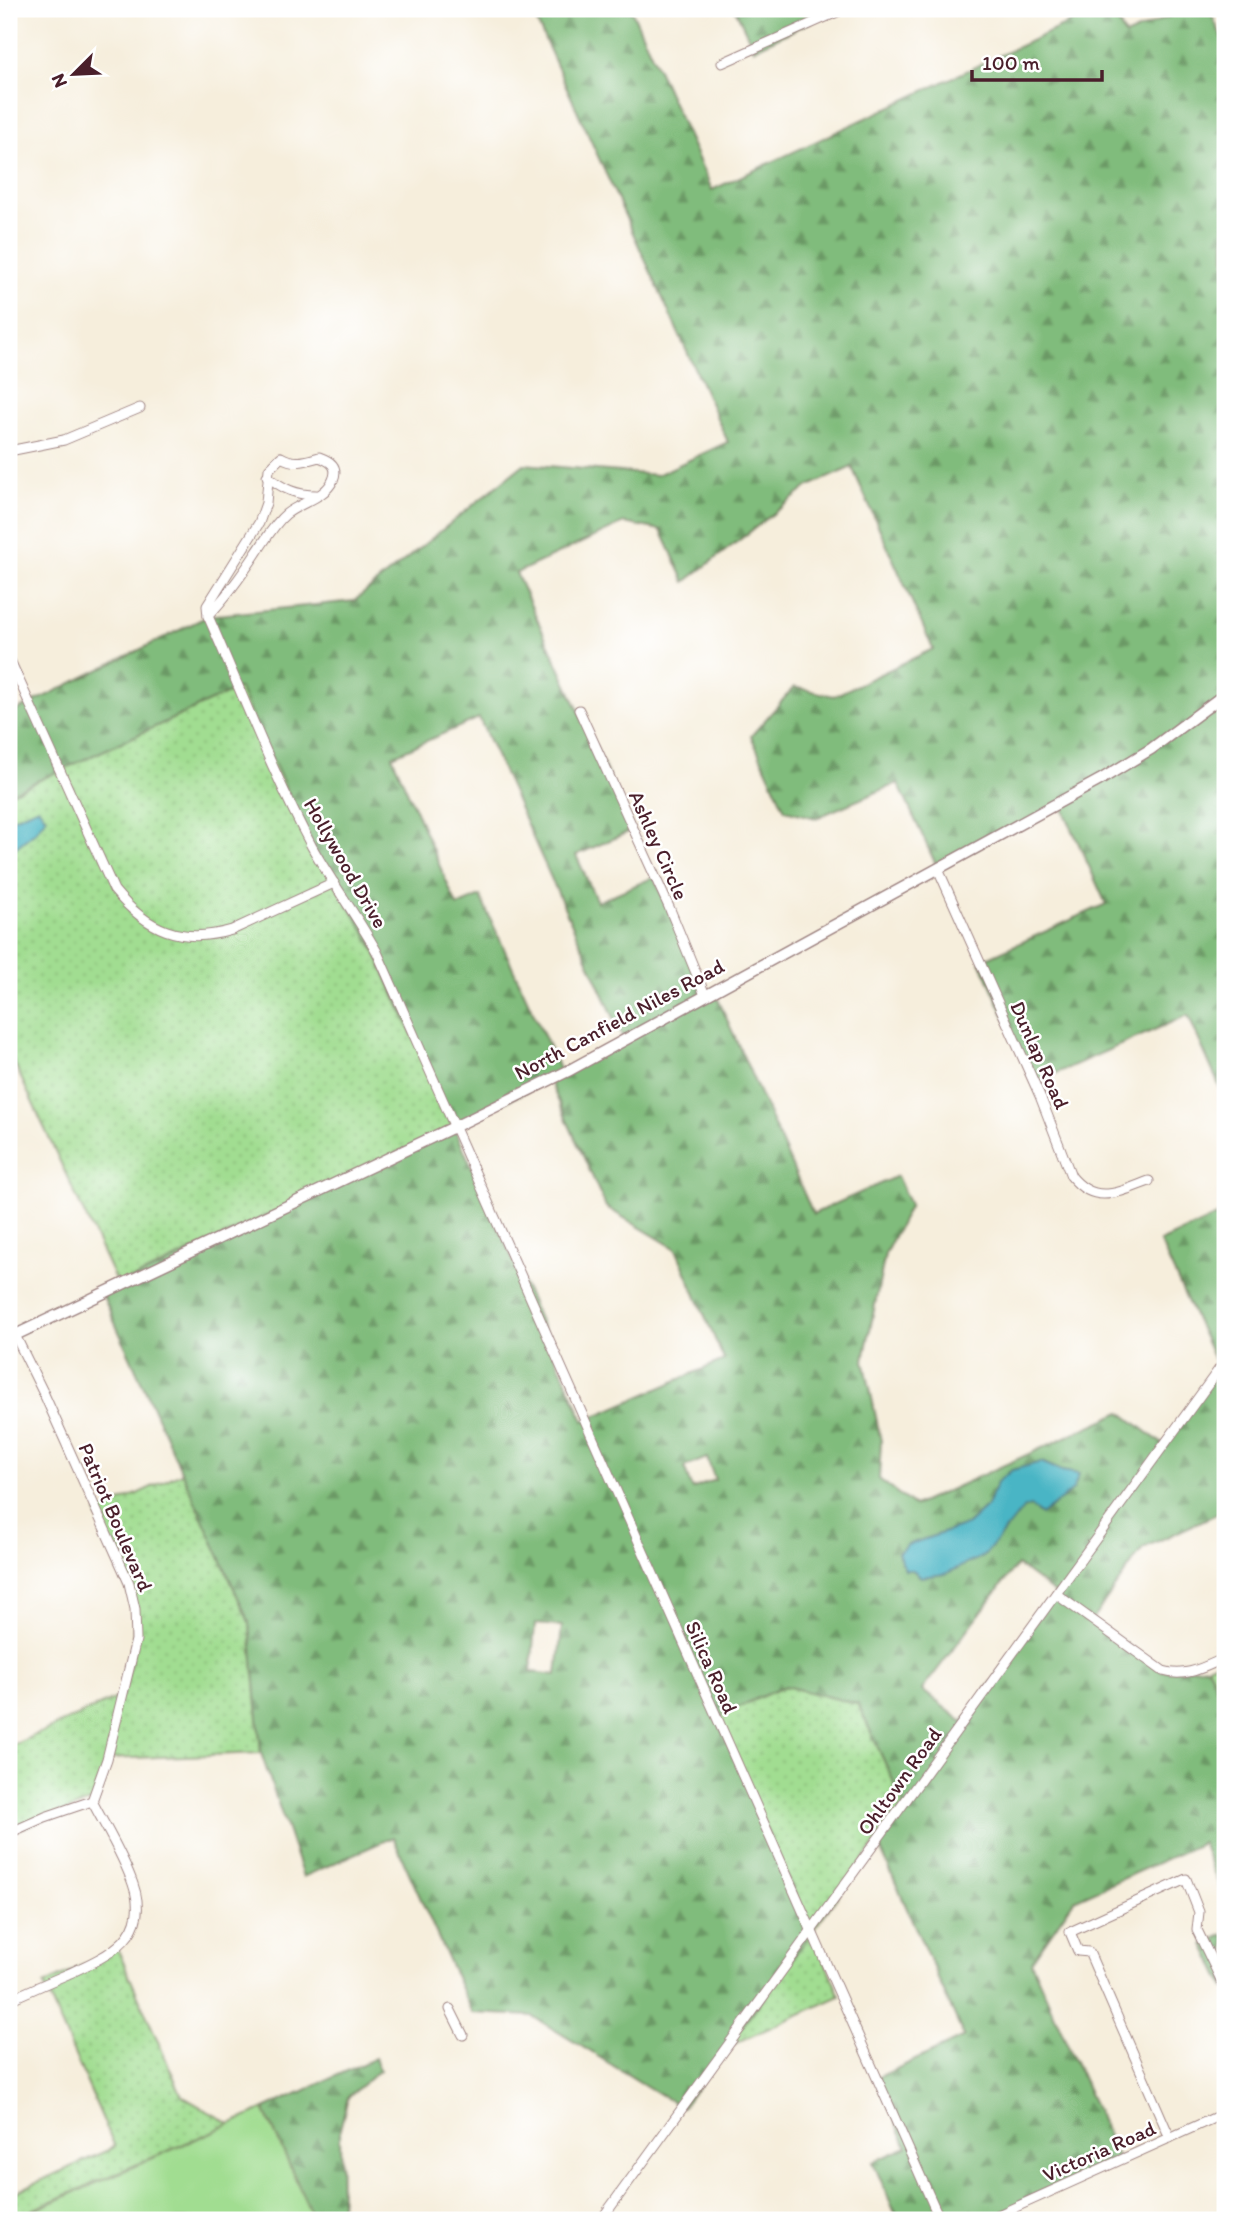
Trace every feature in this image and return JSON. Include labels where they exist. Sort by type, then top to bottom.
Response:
[{"type":"main road","name":"North Canfield Niles Road","points":[[12,1337],[568,1071],[1127,764],[1225,694]]},
{"type":"street","points":[[722,64],[844,9]]},
{"type":"street","points":[[9,451],[64,440],[140,408]]},
{"type":"street","points":[[281,457],[289,462],[297,462],[319,457],[332,463],[336,471],[329,487],[320,495],[285,514],[268,534],[229,594],[208,616],[207,606],[259,523],[266,503],[269,469],[281,457]]},
{"type":"street","points":[[267,476],[285,490],[320,495]]},
{"type":"street","name":"Hollywood Drive","points":[[208,616],[291,806],[377,952],[454,1127]]},
{"type":"street","points":[[9,658],[114,890],[142,919],[171,933],[185,936],[216,934],[232,930],[334,883]]},
{"type":"street","name":"Ashley Circle","points":[[579,710],[669,907],[705,995]]},
{"type":"street","name":"Dunlap Road","points":[[938,869],[1040,1096],[1071,1176],[1089,1193],[1106,1195],[1149,1181]]},
{"type":"street","name":"Silica Road","points":[[454,1127],[940,2220]]},
{"type":"street","name":"Patriot Boulevard","points":[[12,1337],[44,1394],[129,1583],[135,1609],[136,1640],[132,1658],[107,1759],[92,1801]]},
{"type":"street","name":"Ohltown Road","points":[[601,2220],[1225,1361]]},
{"type":"street","points":[[1056,1594],[1163,1671],[1172,1674],[1190,1673],[1225,1658]]},
{"type":"street","points":[[9,1833],[92,1801],[133,1884],[136,1908],[133,1924],[119,1947],[103,1958],[9,2000]]},
{"type":"street","points":[[1170,2138],[1089,1952],[1078,1951],[1070,1932],[1186,1879],[1199,1912],[1197,1930],[1225,1988]]},
{"type":"street","points":[[450,2009],[463,2035]]},
{"type":"street","name":"Victoria Road","points":[[987,2220],[1225,2113]]},
{"type":"green space","points":[[531,9],[631,9],[712,190],[1099,9],[1112,9],[1125,36],[1186,9],[1209,9],[1225,44],[1225,1099],[1188,1015],[1034,1083],[980,961],[1106,904],[1060,802],[938,869],[898,783],[816,818],[785,810],[751,736],[794,687],[834,696],[933,649],[852,467],[809,486],[685,582],[661,530],[624,523],[516,573],[633,830],[576,855],[597,902],[654,877],[705,994],[714,990],[813,1214],[897,1176],[910,1205],[885,1254],[864,1360],[881,1441],[879,1479],[914,1506],[1121,1412],[1164,1445],[1219,1370],[1160,1242],[1225,1212],[1225,1510],[1143,1548],[1092,1620],[1163,1671],[1207,1666],[1225,1706],[1225,1900],[1202,1843],[1074,1900],[1031,1962],[1119,2161],[987,2220],[898,2220],[873,2162],[907,2147],[877,2078],[964,2037],[877,1841],[904,1804],[858,1704],[785,1686],[716,1717],[812,1932],[682,2108],[532,2016],[472,2013],[393,1837],[303,1877],[261,1753],[250,1624],[102,1294],[454,1127],[377,952],[314,849],[239,688],[9,794],[9,714],[208,616],[354,601],[524,464],[657,475],[728,442]],"holes":[[[479,718],[624,1040],[561,1073],[480,896],[457,906],[392,756]],[[549,1080],[606,1207],[676,1249],[724,1360],[584,1421],[454,1127]],[[707,1458],[715,1480],[692,1489],[684,1467]],[[1041,1462],[1062,1471],[1040,1514],[1030,1506],[1024,1508],[1004,1529],[921,1577],[913,1570],[938,1536],[966,1525],[987,1506],[997,1482]],[[1017,1565],[1056,1594],[963,1722],[922,1690]],[[535,1624],[562,1626],[557,1675],[531,1672]]]},
{"type":"green space","points":[[735,9],[837,9],[754,49]]},
{"type":"green space","points":[[239,688],[364,928],[454,1127],[118,1286],[9,1052],[9,794]]},
{"type":"green space","points":[[183,1472],[250,1624],[261,1753],[107,1759],[92,1801],[9,1833],[9,1744],[11,1746],[123,1695],[132,1658],[135,1609],[97,1513]]},
{"type":"green space","points":[[1225,1658],[1225,1706],[1207,1666]]},
{"type":"green space","points":[[785,1686],[858,1704],[904,1804],[812,1932],[840,1996],[727,2047],[716,1717]]},
{"type":"green space","points":[[1225,1934],[1225,1988],[1204,1944]]},
{"type":"green space","points":[[117,1948],[182,2096],[230,2124],[9,2220],[9,2195],[115,2147],[44,1985]]},
{"type":"green space","points":[[375,2058],[380,2070],[348,2097],[340,2129],[341,2211],[345,2220],[314,2220],[264,2109]]},
{"type":"green space","points":[[264,2109],[314,2220],[12,2220]]},
{"type":"water","points":[[38,807],[46,818],[35,832],[9,853],[9,820]]},
{"type":"water","points":[[1041,1462],[1062,1471],[1079,1474],[1073,1490],[1041,1515],[1030,1506],[1024,1508],[984,1556],[945,1574],[921,1577],[913,1570],[905,1570],[898,1553],[907,1545],[966,1525],[987,1506],[997,1482],[1012,1470]]}]
